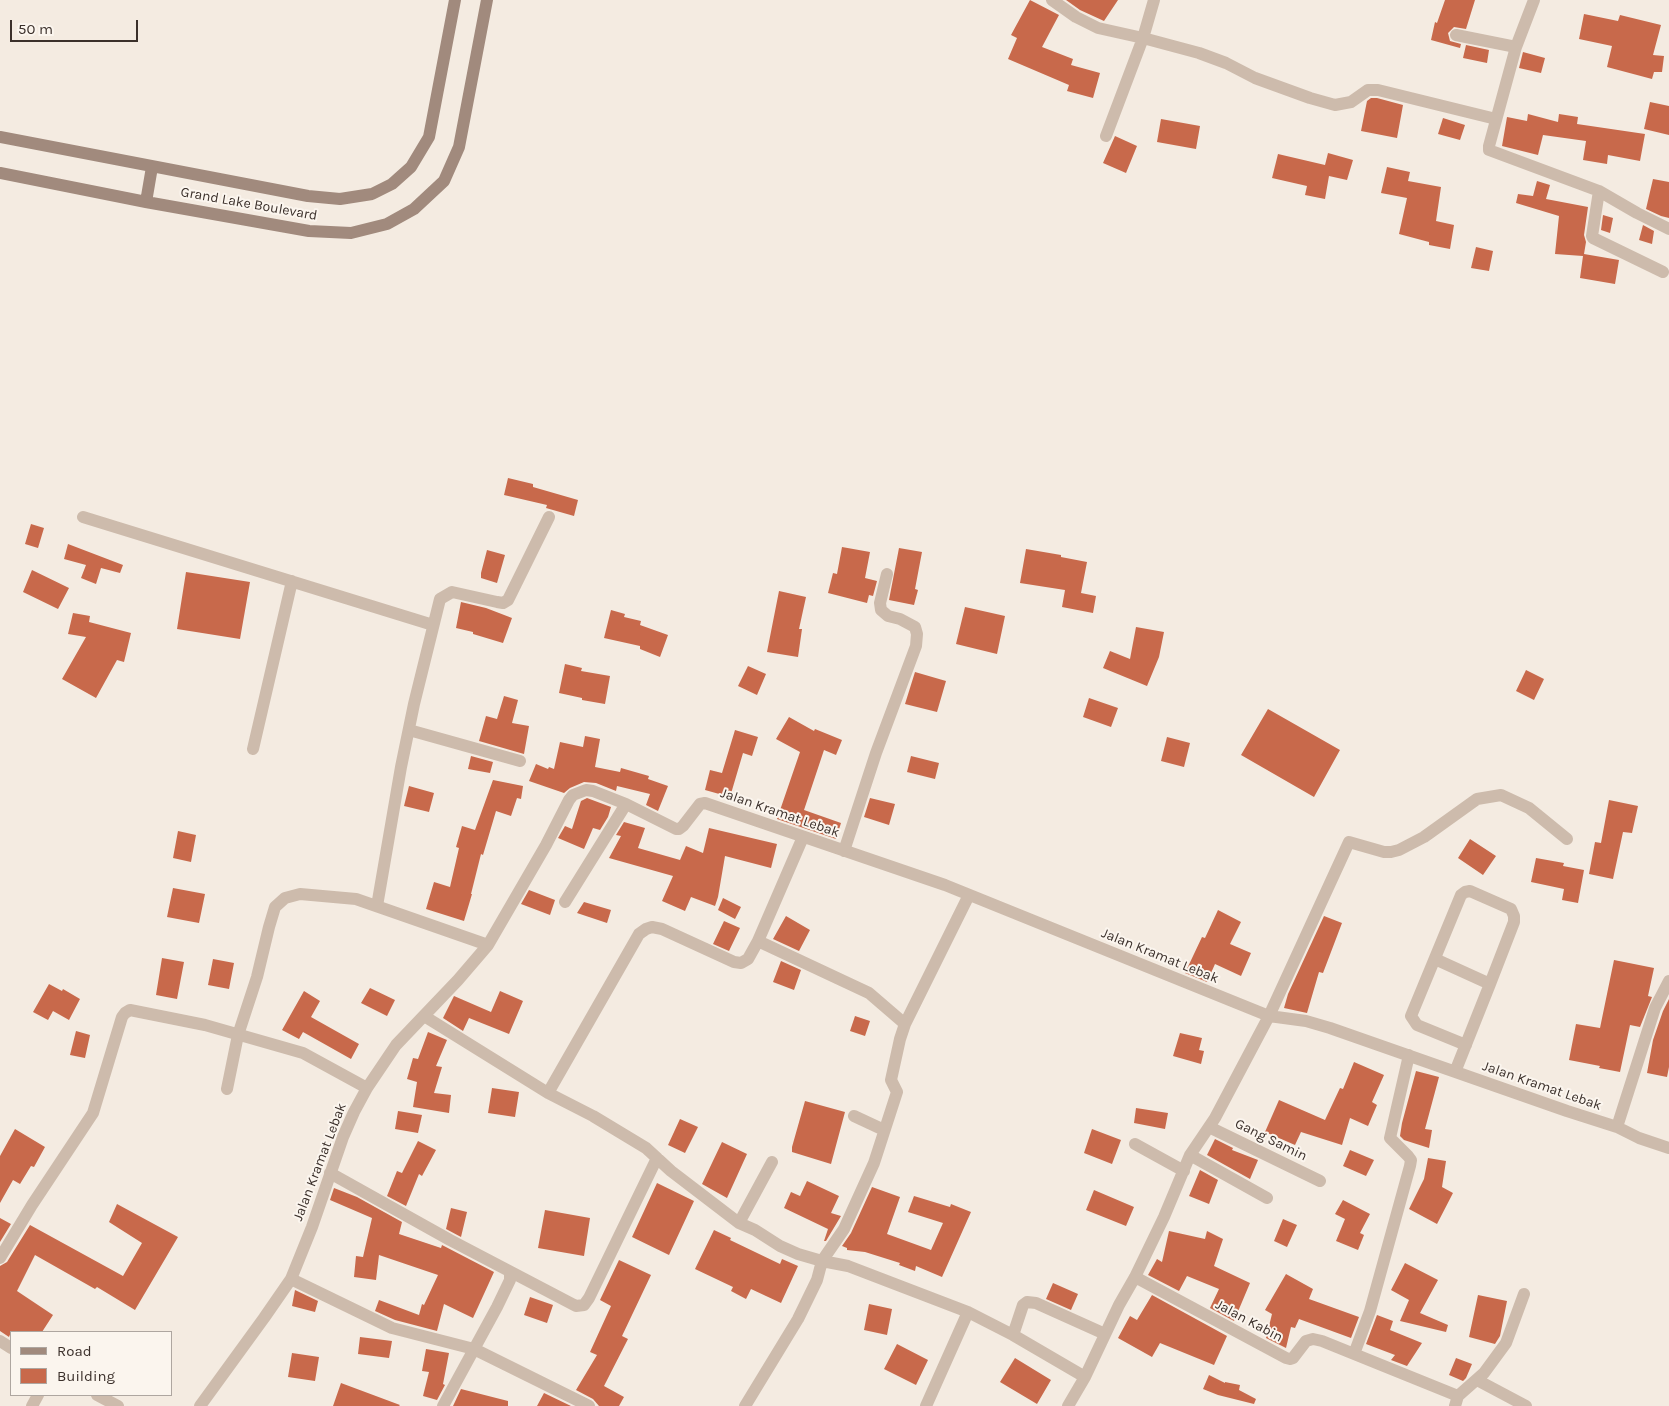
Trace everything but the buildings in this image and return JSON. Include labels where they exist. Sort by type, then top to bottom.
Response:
[{"type":"street","name":"Grand Lake Boulevard","points":[[0,137],[308,196],[340,199],[372,194],[392,184],[411,167],[428,137],[455,0]]},
{"type":"street","name":"Grand Lake Boulevard","points":[[0,173],[146,202],[309,231],[351,233],[387,224],[414,209],[444,181],[459,147],[487,0]]},
{"type":"street","points":[[1052,0],[1076,17],[1098,28],[1143,38],[1199,54],[1226,63],[1254,78],[1336,105],[1352,102],[1368,90],[1378,90],[1496,119]]},
{"type":"street","points":[[1106,136],[1143,38],[1154,0]]},
{"type":"street","points":[[1534,0],[1516,47],[1489,146],[1490,150],[1599,191],[1637,213],[1669,228]]},
{"type":"street","points":[[1456,35],[1516,47]]},
{"type":"street","points":[[146,202],[152,167]]},
{"type":"street","points":[[1599,191],[1593,238],[1663,272]]},
{"type":"street","points":[[82,517],[433,625]]},
{"type":"street","points":[[377,906],[394,798],[440,599],[452,592],[503,603],[508,600],[549,517]]},
{"type":"street","points":[[844,851],[876,753],[916,646],[917,634],[915,627],[900,619],[888,616],[881,610],[880,603],[887,574]]},
{"type":"street","points":[[253,749],[292,581]]},
{"type":"street","points":[[409,730],[520,761]]},
{"type":"street","name":"Jalan Kramat Lebak","points":[[200,1406],[290,1279],[312,1227],[346,1128],[367,1088],[396,1046],[488,945],[546,845],[568,800],[586,790],[626,804],[676,829],[683,826],[702,802],[970,895],[1269,1016],[1306,1021],[1617,1127],[1639,1138],[1669,1148]]},
{"type":"street","points":[[1068,1406],[1085,1377],[1164,1217],[1190,1155],[1209,1127],[1269,1016],[1349,842],[1384,852],[1399,850],[1424,837],[1477,799],[1501,795],[1529,808],[1567,839]]},
{"type":"street","points":[[565,902],[626,804]]},
{"type":"street","points":[[548,1093],[639,934],[652,927],[662,929],[734,962],[741,963],[748,959],[758,941],[803,837]]},
{"type":"street","points":[[1455,1072],[1466,1045],[1490,984],[1514,922],[1511,909],[1474,892],[1464,892],[1461,894],[1411,1016],[1416,1025],[1466,1045]]},
{"type":"street","points":[[226,1089],[238,1035],[257,977],[268,926],[275,907],[280,901],[292,895],[300,894],[356,900],[488,945]]},
{"type":"street","points":[[745,1406],[798,1319],[817,1280],[822,1261],[844,1228],[858,1200],[874,1163],[897,1092],[891,1080],[905,1024],[970,895]]},
{"type":"street","points":[[758,941],[869,993],[905,1024]]},
{"type":"street","points":[[1435,959],[1490,984]]},
{"type":"street","points":[[1617,1127],[1655,1008],[1669,981]]},
{"type":"street","points":[[0,1258],[32,1205],[93,1113],[112,1048],[125,1013],[130,1010],[205,1025],[303,1053],[367,1088]]},
{"type":"street","points":[[424,1016],[548,1093],[646,1148],[702,1196],[739,1223],[755,1230],[780,1246],[798,1254],[848,1266],[968,1312],[1013,1335],[1085,1377]]},
{"type":"street","points":[[1354,1354],[1370,1312],[1410,1166],[1408,1156],[1390,1138],[1408,1055]]},
{"type":"street","points":[[854,1116],[884,1130]]},
{"type":"street","name":"Gang Samin","points":[[1209,1127],[1320,1180]]},
{"type":"street","points":[[1135,1144],[1184,1171]]},
{"type":"street","points":[[1190,1155],[1267,1198]]},
{"type":"street","points":[[330,1173],[450,1240],[576,1306],[584,1305],[589,1298],[657,1158]]},
{"type":"street","points":[[739,1223],[772,1162]]},
{"type":"street","points":[[443,1406],[510,1280],[510,1272]]},
{"type":"street","name":"Jalan Kabin","points":[[1135,1276],[1286,1358],[1293,1358],[1306,1341],[1314,1339],[1322,1341],[1456,1401]]},
{"type":"street","points":[[290,1279],[392,1328],[474,1349],[587,1405]]},
{"type":"street","points":[[1456,1401],[1484,1373],[1506,1343],[1524,1294]]},
{"type":"street","points":[[1013,1335],[1023,1305],[1027,1302],[1036,1303],[1105,1334]]},
{"type":"street","points":[[926,1406],[968,1312]]},
{"type":"street","points":[[1477,1380],[1526,1406]]},
{"type":"street","points":[[99,1396],[118,1406]]}]
